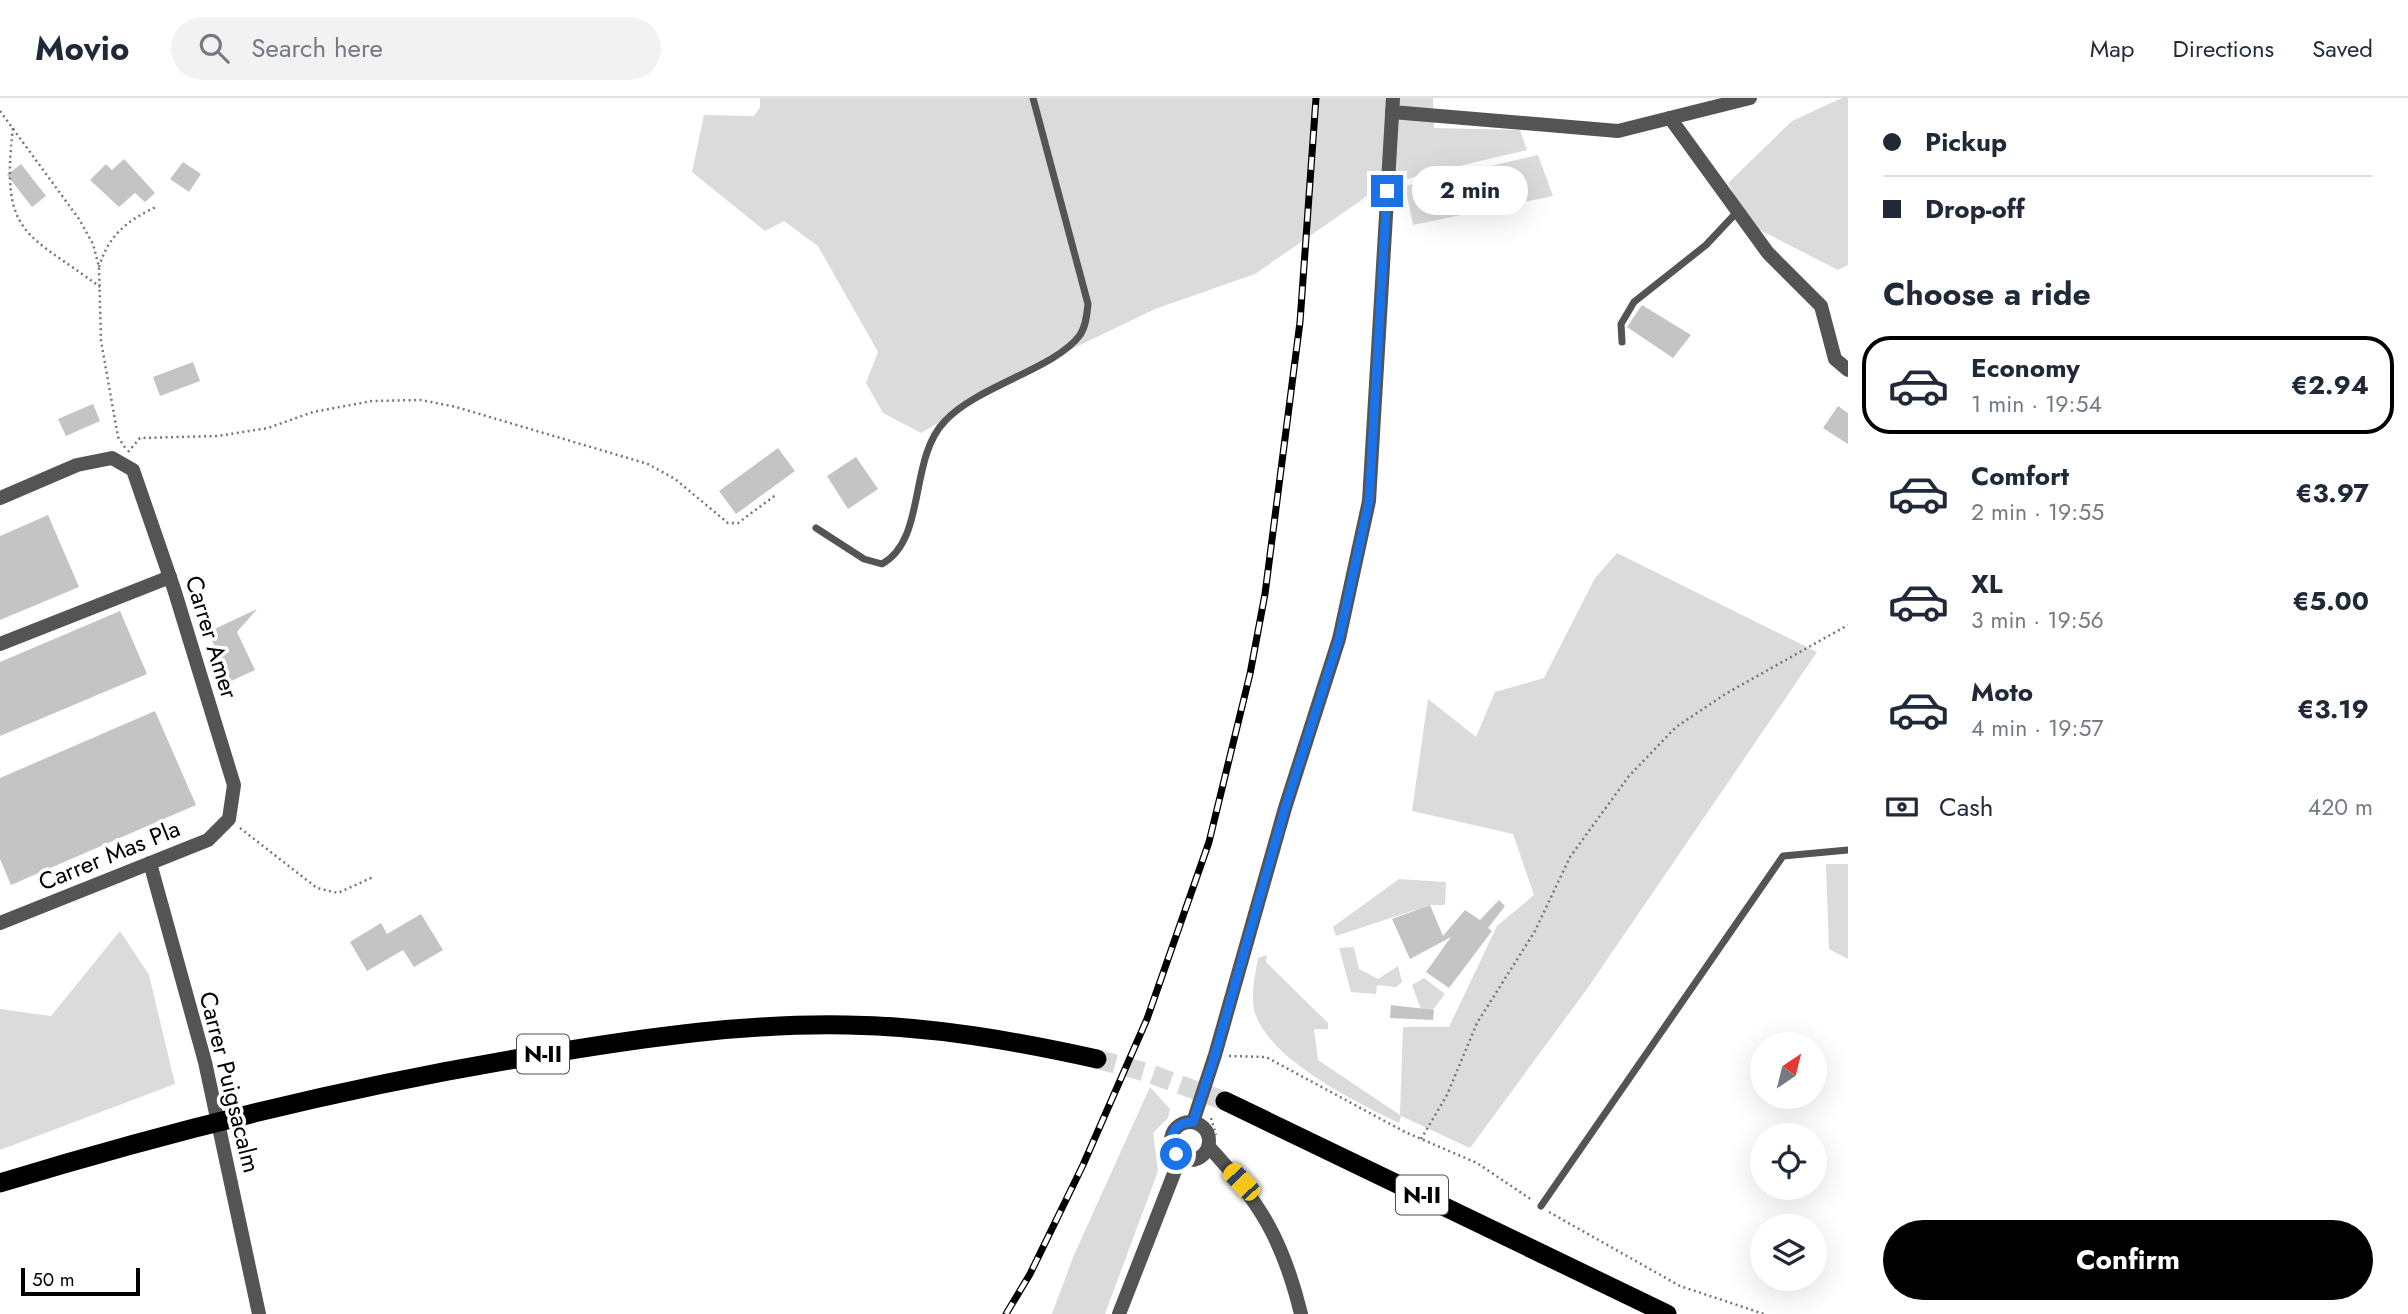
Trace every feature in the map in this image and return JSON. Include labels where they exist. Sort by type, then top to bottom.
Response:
[{"type":"highway","name":"N-II","points":[[0,1183],[199,1124],[336,1094],[487,1063],[707,1031],[781,1026],[887,1027],[961,1032],[1097,1059]]},
{"type":"highway","name":"N-II","points":[[1225,1101],[1667,1314]]},
{"type":"street","points":[[1193,1122],[1215,1055],[1285,808],[1339,639],[1369,501],[1392,105],[1618,131],[1750,98]]},
{"type":"street","points":[[1670,118],[1768,253],[1821,306],[1835,359],[1848,370]]},
{"type":"street","points":[[0,498],[77,465],[124,457]]},
{"type":"street","name":"Carrer Amer","points":[[124,457],[133,470],[170,577],[234,785],[229,819]]},
{"type":"street","points":[[0,644],[170,577]]},
{"type":"street","name":"Carrer Mas Pla","points":[[0,923],[208,840],[229,819]]},
{"type":"street","name":"Carrer Puigsacalm","points":[[150,863],[205,1062],[259,1314]]},
{"type":"street","points":[[1209,1147],[1197,1159],[1180,1158],[1172,1149],[1172,1134],[1178,1126],[1193,1122],[1207,1131],[1209,1147],[1241,1182],[1278,1240],[1291,1272],[1300,1314]]},
{"type":"street","points":[[1119,1314],[1180,1158]]},
{"type":"lane","points":[[816,528],[864,559],[882,564],[893,558],[901,548],[909,526],[922,466],[931,439],[943,423],[958,408],[1058,353],[1081,334],[1088,304],[1033,98]]},
{"type":"lane","points":[[1622,342],[1621,324],[1634,302],[1706,245],[1738,211]]},
{"type":"lane","points":[[1541,1206],[1783,856],[1848,850]]},
{"type":"path","points":[[0,111],[79,219],[93,244],[99,267],[101,341],[124,457]]},
{"type":"path","points":[[5,152],[13,128]]},
{"type":"path","points":[[99,267],[105,249],[120,227],[158,206]]},
{"type":"path","points":[[26,239],[100,288]]},
{"type":"path","points":[[124,457],[140,438],[218,436],[268,428],[313,412],[372,401],[421,400],[456,407],[648,464],[675,478],[728,523],[738,523],[776,494]]},
{"type":"path","points":[[1421,1139],[1447,1095],[1477,1023],[1535,931],[1570,857],[1629,776],[1676,727],[1727,694],[1848,625]]},
{"type":"path","points":[[229,819],[317,888],[338,893],[373,877]]},
{"type":"path","points":[[1215,1055],[1266,1057],[1421,1139],[1477,1163],[1541,1206],[1680,1286],[1764,1314]]},
{"type":"shaded area","points":[[760,98],[1433,98],[1434,128],[1520,130],[1527,150],[1420,175],[1376,190],[1255,274],[1155,309],[1022,373],[921,433],[883,413],[866,383],[878,352],[818,246],[784,221],[765,231],[692,172],[704,115],[754,116],[760,107]]},
{"type":"shaded area","points":[[1842,98],[1848,98],[1848,265],[1838,270],[1750,225],[1728,183],[1792,121]]},
{"type":"shaded area","points":[[1538,155],[1553,196],[1413,225],[1405,186]]},
{"type":"shaded area","points":[[1617,553],[1817,652],[1587,989],[1470,1148],[1401,1116],[1399,1123],[1381,1114],[1335,1089],[1289,1057],[1270,1039],[1258,1020],[1253,996],[1258,958],[1267,955],[1266,962],[1328,1023],[1328,1029],[1314,1029],[1318,1060],[1400,1115],[1403,1027],[1449,1027],[1497,926],[1534,895],[1513,834],[1412,811],[1428,699],[1476,737],[1495,692],[1544,678],[1595,578]]},
{"type":"shaded area","points":[[1826,864],[1848,864],[1848,959],[1829,949]]},
{"type":"shaded area","points":[[1399,879],[1446,882],[1445,905],[1430,905],[1336,936],[1333,927]]},
{"type":"shaded area","points":[[120,931],[149,975],[175,1084],[0,1150],[0,1009],[51,1016]]},
{"type":"shaded area","points":[[1354,947],[1359,969],[1378,979],[1398,966],[1402,982],[1396,987],[1377,985],[1376,994],[1351,992],[1339,948]]},
{"type":"shaded area","points":[[1424,978],[1445,994],[1425,1020],[1412,985]]},
{"type":"shaded area","points":[[1150,1087],[1170,1109],[1168,1118],[1153,1133],[1158,1171],[1105,1314],[1052,1314],[1074,1255]]},
{"type":"building","points":[[124,159],[155,193],[145,202],[135,193],[119,207],[90,180],[106,164],[112,170]]},
{"type":"building","points":[[183,162],[201,174],[189,192],[170,179]]},
{"type":"building","points":[[21,164],[46,196],[32,207],[7,175]]},
{"type":"building","points":[[1642,305],[1691,335],[1673,358],[1627,327]]},
{"type":"building","points":[[193,362],[200,381],[160,396],[153,377]]},
{"type":"building","points":[[93,404],[100,421],[66,436],[58,419]]},
{"type":"building","points":[[1838,406],[1848,413],[1848,444],[1823,428]]},
{"type":"building","points":[[778,448],[795,471],[736,514],[719,491]]},
{"type":"building","points":[[856,457],[878,489],[848,509],[827,476]]},
{"type":"building","points":[[48,515],[79,587],[0,620],[0,536]]},
{"type":"building","points":[[257,609],[237,632],[255,670],[231,681],[208,632]]},
{"type":"building","points":[[120,611],[147,674],[0,736],[0,662]]},
{"type":"building","points":[[155,711],[196,805],[11,885],[0,859],[0,778]]},
{"type":"building","points":[[1499,900],[1505,906],[1488,928],[1492,931],[1449,988],[1426,972],[1451,937],[1410,959],[1392,919],[1430,905],[1443,936],[1465,910],[1480,920]]},
{"type":"building","points":[[421,914],[443,950],[414,967],[403,950],[367,971],[350,942],[381,923],[387,934]]},
{"type":"building","points":[[1391,1005],[1434,1010],[1433,1020],[1390,1018]]},
{"type":"tunnel","points":[[1097,1059],[1148,1073],[1225,1101]]},
{"type":"railway","points":[[1006,1314],[1030,1274],[1083,1165],[1147,1019],[1209,842],[1250,674],[1265,594],[1300,322],[1316,98]]},
{"type":"route","points":[[1176,1154],[1172,1149],[1172,1134],[1182,1123],[1193,1122],[1265,886],[1285,808],[1339,639],[1369,501],[1387,191]]}]
